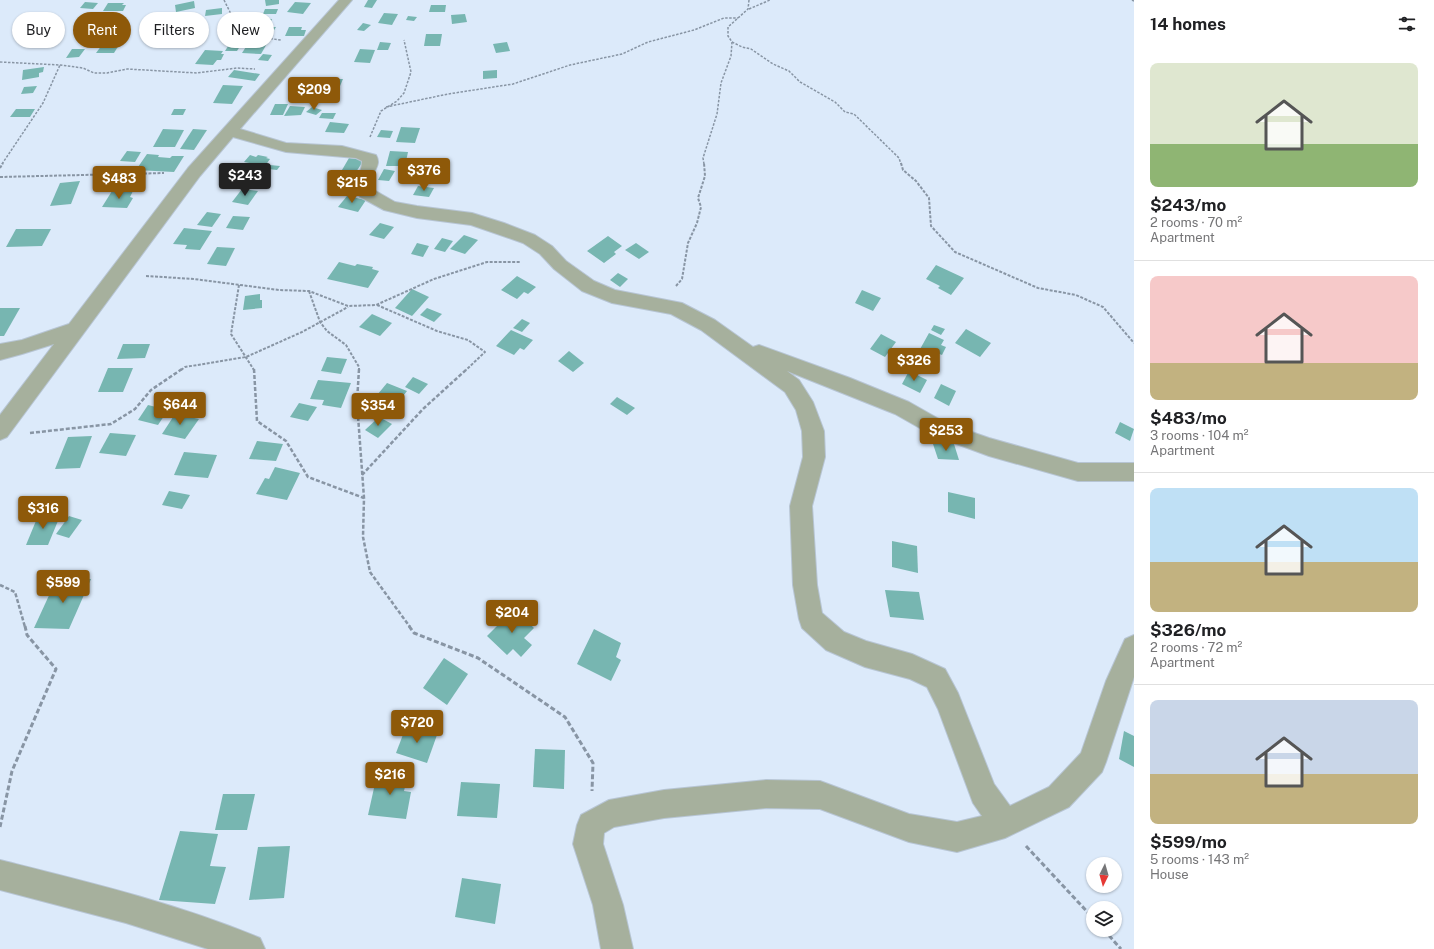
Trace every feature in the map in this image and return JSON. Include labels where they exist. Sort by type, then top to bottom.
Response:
[{"type":"street","points":[[0,431],[74,330],[119,274],[194,172],[346,0]]},
{"type":"street","points":[[231,131],[295,149],[340,150],[361,154],[370,158],[370,167],[364,180],[366,193],[390,206],[417,212],[472,219],[498,226],[530,239],[546,250],[560,265],[588,286],[612,296],[676,308],[708,325],[792,386],[806,408],[813,431],[814,457],[801,506],[805,585],[811,620],[835,641],[865,654],[912,667],[936,678],[949,702],[983,793],[1005,824]]},
{"type":"street","points":[[0,352],[22,347],[74,330]]},
{"type":"street","points":[[738,346],[843,384],[902,408],[939,428],[988,446],[1078,472],[1134,472]]},
{"type":"street","points":[[617,949],[608,905],[588,844],[591,826],[609,814],[664,804],[766,794],[820,795],[910,828],[957,837],[1005,824],[1059,797],[1092,762],[1119,681],[1134,648]]},
{"type":"street","points":[[0,875],[109,903],[213,934],[248,949]]},
{"type":"path","points":[[224,0],[231,14],[231,30],[250,36],[275,38],[305,46]]},
{"type":"path","points":[[748,9],[749,0]]},
{"type":"path","points":[[770,0],[748,9],[728,27],[728,36],[732,42],[742,47],[751,49],[773,64],[789,71],[800,82],[835,102],[845,112],[854,114],[862,120],[878,139],[899,158],[903,170],[916,181],[929,198],[931,226],[955,252],[1038,288],[1076,296],[1103,307],[1134,343]]},
{"type":"path","points":[[386,107],[448,94],[513,84],[570,65],[622,54],[648,42],[694,30],[724,18],[738,18]]},
{"type":"path","points":[[370,158],[367,145],[373,126],[381,111],[396,101],[404,93],[412,72],[404,40]]},
{"type":"path","points":[[676,308],[674,288],[682,279],[688,243],[697,223],[701,207],[698,198],[706,176],[703,158],[717,114],[720,83],[731,56],[732,42]]},
{"type":"path","points":[[0,62],[60,65],[83,68],[94,73],[107,73],[127,69],[197,73],[237,68],[283,72]]},
{"type":"path","points":[[0,168],[43,103],[60,65]]},
{"type":"path","points":[[0,177],[194,172]]},
{"type":"path","points":[[119,274],[194,279],[279,290],[309,291],[348,306],[376,305],[434,279],[487,262],[522,262],[560,265]]},
{"type":"path","points":[[239,285],[231,334],[254,369],[257,421],[286,441],[308,477],[364,498]]},
{"type":"path","points":[[309,291],[320,322],[328,331],[346,345],[359,367],[357,402],[364,498],[363,537],[370,572],[414,633],[478,658],[565,716],[593,763],[591,826]]},
{"type":"path","points":[[362,475],[423,409],[485,352],[468,340],[437,331],[376,305]]},
{"type":"path","points":[[24,434],[111,424],[135,408],[151,390],[185,367],[246,357],[320,322],[348,306]]},
{"type":"path","points":[[0,585],[15,592],[27,635],[56,669],[12,771],[0,827]]},
{"type":"path","points":[[1005,824],[1086,911]]},
{"type":"path","points":[[1110,937],[1121,949]]},
{"type":"building","points":[[265,0],[279,0],[279,4],[266,6]]},
{"type":"building","points":[[368,0],[377,0],[372,8],[364,7]]},
{"type":"building","points":[[194,1],[195,8],[176,12],[175,5]]},
{"type":"building","points":[[85,2],[98,3],[93,9],[80,8]]},
{"type":"building","points":[[295,2],[311,3],[303,14],[287,12]]},
{"type":"building","points":[[108,3],[124,3],[122,5],[126,5],[123,11],[103,11]]},
{"type":"building","points":[[431,5],[446,5],[445,12],[429,12]]},
{"type":"building","points":[[222,8],[222,12],[217,12],[217,15],[209,16],[209,12],[206,12],[206,10]]},
{"type":"building","points":[[265,9],[278,9],[276,14],[274,14],[274,12],[264,12]]},
{"type":"building","points":[[384,13],[398,14],[392,25],[378,23]]},
{"type":"building","points":[[465,14],[467,22],[452,24],[451,15]]},
{"type":"building","points":[[408,16],[417,17],[414,21],[406,20]]},
{"type":"building","points":[[363,23],[371,25],[364,31],[357,30]]},
{"type":"building","points":[[289,27],[302,27],[301,30],[306,30],[304,36],[285,36]]},
{"type":"building","points":[[426,34],[442,34],[440,46],[424,46]]},
{"type":"building","points":[[380,42],[391,43],[388,50],[377,50]]},
{"type":"building","points":[[507,42],[510,51],[496,53],[493,44]]},
{"type":"building","points":[[100,48],[117,48],[114,53],[96,53]]},
{"type":"building","points":[[227,48],[239,48],[237,51],[225,51]]},
{"type":"building","points":[[245,48],[264,48],[261,54],[242,53]]},
{"type":"building","points":[[72,49],[85,49],[79,57],[66,58]]},
{"type":"building","points":[[360,49],[375,50],[370,63],[354,62]]},
{"type":"building","points":[[205,50],[223,51],[221,54],[224,54],[221,60],[217,60],[213,65],[195,64]]},
{"type":"building","points":[[263,54],[272,55],[268,61],[258,60]]},
{"type":"building","points":[[44,67],[43,72],[39,73],[39,77],[22,80],[23,70]]},
{"type":"building","points":[[234,70],[260,74],[255,81],[228,77]]},
{"type":"building","points":[[497,70],[497,78],[483,79],[483,71]]},
{"type":"building","points":[[327,79],[343,79],[337,93],[320,92]]},
{"type":"building","points":[[223,85],[243,86],[232,104],[213,103]]},
{"type":"building","points":[[37,86],[33,93],[21,94],[24,87]]},
{"type":"building","points":[[320,95],[337,96],[334,102],[316,101]]},
{"type":"building","points":[[275,104],[288,104],[283,115],[270,115]]},
{"type":"building","points":[[290,106],[305,107],[301,115],[284,116]]},
{"type":"building","points":[[312,107],[322,110],[316,115],[306,112]]},
{"type":"building","points":[[16,109],[35,109],[30,117],[10,117]]},
{"type":"building","points":[[174,109],[186,109],[183,115],[171,115]]},
{"type":"building","points":[[322,113],[336,113],[333,119],[319,118]]},
{"type":"building","points":[[330,122],[349,124],[344,133],[325,132]]},
{"type":"building","points":[[401,127],[420,128],[415,143],[396,142]]},
{"type":"building","points":[[163,129],[184,130],[175,147],[153,147]]},
{"type":"building","points":[[193,129],[207,130],[194,150],[180,149]]},
{"type":"building","points":[[381,130],[393,131],[390,138],[377,137]]},
{"type":"building","points":[[127,151],[141,152],[135,162],[120,161]]},
{"type":"building","points":[[390,151],[408,152],[405,166],[386,166]]},
{"type":"building","points":[[147,154],[170,158],[172,156],[184,156],[174,172],[136,170]]},
{"type":"building","points":[[250,155],[256,157],[258,155],[268,157],[266,158],[270,159],[265,166],[244,162]]},
{"type":"building","points":[[349,158],[364,160],[356,172],[342,170]]},
{"type":"building","points":[[270,165],[280,166],[277,170],[268,169]]},
{"type":"building","points":[[384,169],[395,171],[389,181],[378,180]]},
{"type":"building","points":[[80,181],[71,204],[50,206],[60,183]]},
{"type":"building","points":[[418,186],[434,188],[429,197],[413,195]]},
{"type":"building","points":[[242,189],[258,191],[248,205],[232,202]]},
{"type":"building","points":[[112,191],[133,191],[130,197],[133,198],[127,208],[102,207]]},
{"type":"building","points":[[347,196],[366,200],[358,212],[338,207]]},
{"type":"building","points":[[207,212],[221,214],[212,227],[197,225]]},
{"type":"building","points":[[233,216],[250,217],[243,230],[226,228]]},
{"type":"building","points":[[380,223],[394,227],[384,239],[369,235]]},
{"type":"building","points":[[184,228],[212,231],[200,250],[185,249],[187,245],[173,244]]},
{"type":"building","points":[[16,229],[51,229],[42,246],[6,247]]},
{"type":"building","points":[[464,235],[478,240],[465,254],[450,249]]},
{"type":"building","points":[[608,236],[622,246],[614,252],[616,254],[604,263],[587,251]]},
{"type":"building","points":[[442,238],[453,241],[445,252],[434,249]]},
{"type":"building","points":[[417,243],[429,246],[423,257],[411,254]]},
{"type":"building","points":[[636,243],[649,252],[639,259],[625,250]]},
{"type":"building","points":[[217,247],[235,248],[226,266],[207,264]]},
{"type":"building","points":[[339,262],[355,266],[357,264],[373,267],[372,269],[379,271],[368,288],[327,279]]},
{"type":"building","points":[[936,265],[964,278],[951,295],[938,288],[940,286],[926,279]]},
{"type":"building","points":[[618,273],[628,279],[620,287],[610,280]]},
{"type":"building","points":[[517,276],[536,287],[528,294],[524,292],[517,299],[501,290]]},
{"type":"building","points":[[412,289],[429,297],[412,316],[395,308]]},
{"type":"building","points":[[862,290],[881,298],[873,311],[855,303]]},
{"type":"building","points":[[260,294],[262,308],[243,310],[245,296]]},
{"type":"building","points":[[0,308],[20,308],[4,336],[0,336]]},
{"type":"building","points":[[427,308],[442,314],[434,322],[420,315]]},
{"type":"building","points":[[372,314],[392,323],[380,336],[359,327]]},
{"type":"building","points":[[522,319],[530,323],[522,332],[513,328]]},
{"type":"building","points":[[934,325],[945,329],[941,335],[931,330]]},
{"type":"building","points":[[966,329],[991,343],[980,357],[955,343]]},
{"type":"building","points":[[511,330],[533,340],[524,350],[520,348],[514,355],[496,346]]},
{"type":"building","points":[[929,333],[944,340],[941,345],[946,347],[942,355],[937,353],[934,358],[919,351]]},
{"type":"building","points":[[881,334],[896,342],[885,357],[870,349]]},
{"type":"building","points":[[123,344],[150,344],[145,358],[117,359]]},
{"type":"building","points":[[569,351],[584,363],[573,372],[558,361]]},
{"type":"building","points":[[327,357],[347,359],[341,374],[321,371]]},
{"type":"building","points":[[108,368],[133,368],[123,392],[98,392]]},
{"type":"building","points":[[909,371],[927,380],[920,393],[902,384]]},
{"type":"building","points":[[413,377],[428,384],[419,394],[405,387]]},
{"type":"building","points":[[318,380],[351,383],[341,408],[322,405],[324,400],[310,399]]},
{"type":"building","points":[[387,383],[407,391],[393,409],[373,400]]},
{"type":"building","points":[[941,384],[956,391],[949,406],[934,398]]},
{"type":"building","points":[[617,397],[635,408],[627,415],[610,404]]},
{"type":"building","points":[[299,403],[317,407],[308,421],[290,417]]},
{"type":"building","points":[[148,405],[168,410],[158,425],[138,420]]},
{"type":"building","points":[[175,414],[199,419],[185,439],[162,434]]},
{"type":"building","points":[[379,417],[392,424],[378,438],[365,430]]},
{"type":"building","points":[[1120,422],[1134,429],[1130,441],[1115,433]]},
{"type":"building","points":[[110,433],[136,435],[126,456],[99,453]]},
{"type":"building","points":[[92,436],[80,468],[55,469],[68,437]]},
{"type":"building","points":[[257,441],[283,444],[276,461],[249,459]]},
{"type":"building","points":[[933,444],[954,444],[959,460],[938,459]]},
{"type":"building","points":[[184,452],[217,455],[208,478],[174,475]]},
{"type":"building","points":[[275,467],[300,473],[287,500],[256,494],[265,478],[269,479]]},
{"type":"building","points":[[169,491],[190,495],[182,509],[162,505]]},
{"type":"building","points":[[948,492],[975,498],[975,519],[948,512]]},
{"type":"building","points":[[38,516],[60,516],[48,545],[26,545]]},
{"type":"building","points":[[69,516],[82,520],[69,538],[56,534]]},
{"type":"building","points":[[892,541],[917,546],[918,573],[892,567]]},
{"type":"building","points":[[57,578],[91,579],[69,629],[34,628]]},
{"type":"building","points":[[885,590],[919,592],[924,620],[890,617]]},
{"type":"building","points":[[514,609],[534,628],[524,638],[532,645],[521,657],[513,649],[507,655],[487,636]]},
{"type":"building","points":[[594,629],[621,643],[616,657],[621,660],[611,681],[577,664]]},
{"type":"building","points":[[444,658],[468,674],[447,705],[423,688]]},
{"type":"building","points":[[407,724],[437,735],[427,763],[396,753]]},
{"type":"building","points":[[1124,731],[1134,736],[1134,767],[1119,759]]},
{"type":"building","points":[[535,749],[565,750],[564,789],[533,787]]},
{"type":"building","points":[[378,770],[408,774],[404,791],[411,792],[406,819],[368,815]]},
{"type":"building","points":[[461,782],[500,784],[497,818],[457,816]]},
{"type":"building","points":[[223,794],[255,794],[247,830],[215,830]]},
{"type":"building","points":[[180,831],[218,834],[210,866],[226,867],[215,904],[159,900]]},
{"type":"building","points":[[290,846],[284,898],[249,900],[258,847]]},
{"type":"building","points":[[462,878],[501,884],[495,924],[455,917]]}]
